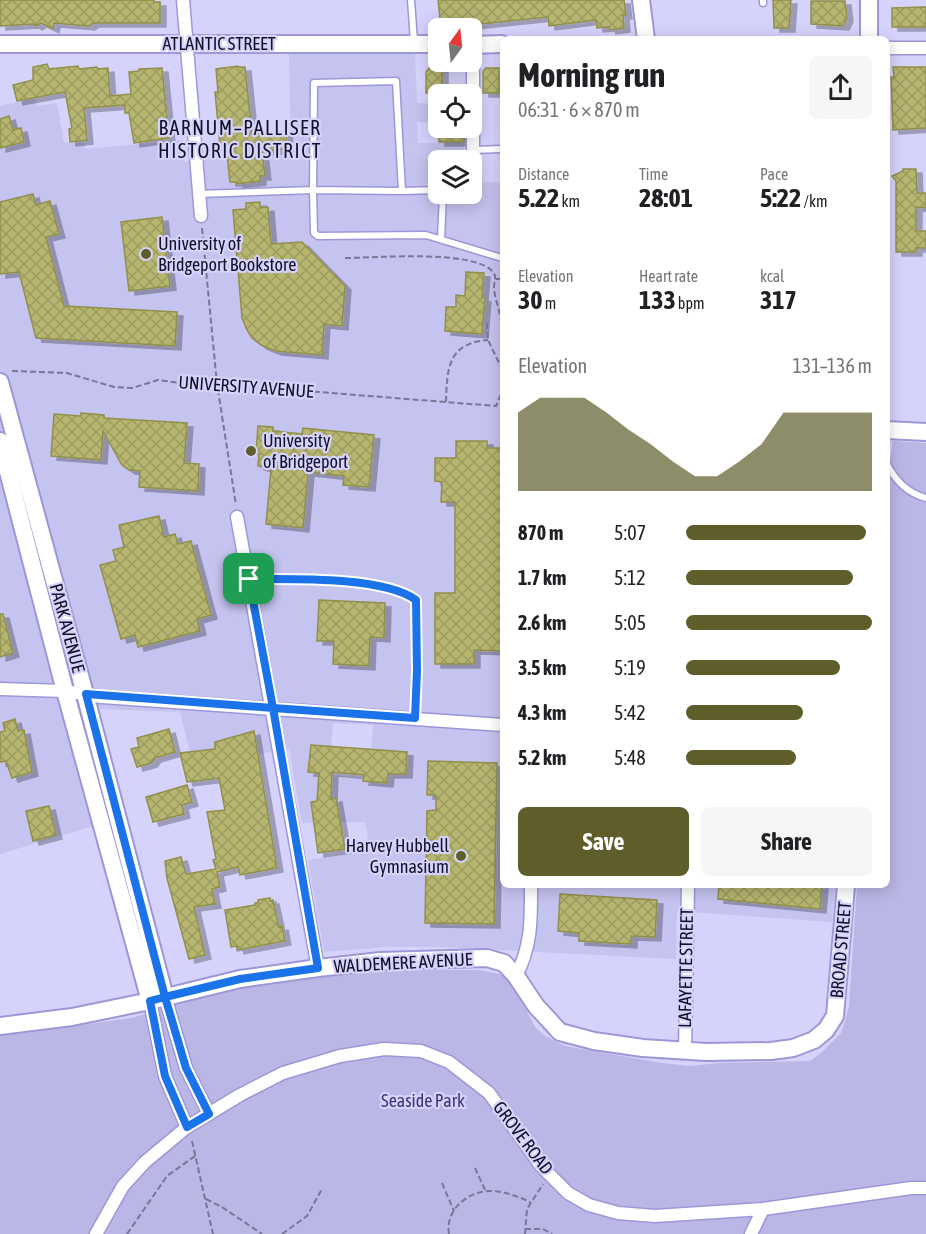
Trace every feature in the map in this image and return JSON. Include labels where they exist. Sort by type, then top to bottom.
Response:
[{"type":"street","points":[[183,0],[201,216]]},
{"type":"street","points":[[641,0],[646,36]]},
{"type":"street","points":[[868,0],[869,36]]},
{"type":"street","name":"ATLANTIC STREET","points":[[0,44],[428,45]]},
{"type":"street","points":[[482,45],[500,44]]},
{"type":"street","points":[[890,48],[926,48]]},
{"type":"street","points":[[472,72],[473,150]]},
{"type":"street","name":"PARK AVENUE","points":[[3,377],[86,694],[158,999],[165,1076],[184,1129]]},
{"type":"street","points":[[890,430],[926,432]]},
{"type":"street","name":"PARK AVENUE","points":[[0,441],[65,691],[158,999],[186,1068],[209,1114]]},
{"type":"street","points":[[237,517],[318,968]]},
{"type":"street","points":[[0,689],[65,691],[500,725]]},
{"type":"street","points":[[516,976],[525,959],[531,927],[531,888]]},
{"type":"street","name":"LAFAYETTE STREET","points":[[685,1050],[688,888]]},
{"type":"street","name":"BROAD STREET","points":[[835,1016],[846,888]]},
{"type":"street","name":"WALDEMERE AVENUE","points":[[0,1026],[72,1017],[240,979],[318,968],[380,961],[487,958],[504,963],[516,976],[536,1006],[560,1032],[594,1041],[643,1048],[706,1052],[771,1051],[793,1048],[814,1040],[826,1030],[835,1016]]},
{"type":"street","name":"GROVE ROAD","points":[[96,1234],[123,1186],[145,1162],[184,1129],[240,1095],[284,1073],[340,1056],[384,1049],[421,1052],[449,1062],[489,1093],[541,1166],[568,1193],[589,1205],[618,1213],[655,1216],[763,1209],[911,1188],[926,1188]]},
{"type":"street","points":[[751,1234],[763,1209]]},
{"type":"lane","points":[[411,0],[414,44]]},
{"type":"lane","points":[[402,191],[396,81],[314,83],[314,233],[318,236],[426,235],[500,257]]},
{"type":"lane","points":[[473,150],[500,149]]},
{"type":"lane","points":[[199,194],[313,190],[428,190]]},
{"type":"lane","points":[[441,239],[443,204]]},
{"type":"lane","points":[[890,469],[910,492],[926,498]]},
{"type":"lane","points":[[249,579],[319,579],[388,588],[416,600],[415,718]]},
{"type":"path","points":[[201,216],[217,384],[237,517]]},
{"type":"path","points":[[345,258],[456,258],[488,268],[494,273],[496,279],[493,288],[500,316]]},
{"type":"path","points":[[487,323],[488,340],[500,365]]},
{"type":"path","points":[[446,402],[447,375],[455,353],[472,341],[488,340]]},
{"type":"path","name":"UNIVERSITY AVENUE","points":[[3,377],[13,371],[67,373],[114,387],[132,388],[158,380],[204,386],[217,384],[496,406],[500,397]]},
{"type":"path","points":[[184,1129],[191,1139],[196,1156],[213,1234]]},
{"type":"path","points":[[127,1234],[167,1176],[196,1156]]},
{"type":"path","points":[[475,1168],[486,1192]]},
{"type":"path","points":[[525,1234],[527,1209],[549,1174]]},
{"type":"path","points":[[442,1183],[454,1210]]},
{"type":"path","points":[[282,1234],[307,1216],[322,1189]]},
{"type":"path","points":[[449,1234],[449,1221],[454,1210],[465,1199],[486,1192],[509,1194],[530,1202]]},
{"type":"path","points":[[206,1199],[262,1234]]},
{"type":"path","points":[[525,1229],[537,1228],[552,1234]]},
{"type":"path","points":[[543,1234],[547,1231]]},
{"type":"shaded area","name":"University of Bridgeport","points":[[289,53],[415,54],[417,103],[428,104],[428,122],[417,122],[418,143],[464,143],[464,150],[428,150],[428,204],[482,204],[482,183],[500,182],[500,888],[835,888],[832,922],[677,911],[676,959],[440,947],[386,947],[324,952],[308,860],[354,853],[364,849],[368,838],[365,822],[302,823],[289,749],[193,764],[180,712],[99,709],[97,711],[123,817],[0,854],[0,106],[35,98],[37,106],[57,103],[64,143],[84,142],[86,149],[182,140],[185,162],[196,159],[291,153]],"holes":[[[333,723],[373,725],[370,778],[329,775]]]},
{"type":"green space","name":"Seaside Park","points":[[893,441],[926,443],[926,1234],[0,1234],[0,1035],[131,1018],[249,987],[322,977],[399,970],[479,970],[505,975],[513,983],[535,1027],[545,1036],[565,1046],[690,1066],[810,1061],[822,1052],[841,1033],[849,1006],[857,888],[890,888],[890,459]]},
{"type":"building","points":[[0,0],[154,0],[154,2],[160,2],[160,23],[93,23],[89,26],[54,23],[53,29],[41,23],[36,26],[34,24],[0,26]]},
{"type":"building","points":[[438,0],[624,0],[626,15],[623,15],[624,28],[610,30],[609,27],[597,28],[596,20],[549,26],[548,17],[482,24],[482,18],[440,18]]},
{"type":"building","points":[[773,0],[791,0],[789,28],[774,28]]},
{"type":"building","points":[[811,1],[845,1],[847,18],[843,26],[811,24]]},
{"type":"building","points":[[926,7],[926,27],[892,27],[892,8]]},
{"type":"building","points":[[47,64],[49,69],[78,66],[79,69],[108,68],[110,96],[131,94],[129,72],[162,68],[169,138],[134,143],[129,113],[125,113],[125,105],[84,108],[87,140],[70,142],[69,129],[72,128],[65,92],[17,101],[13,85],[33,80],[33,67]]},
{"type":"building","points":[[245,67],[252,134],[286,132],[287,149],[262,151],[265,176],[260,176],[260,181],[237,184],[237,182],[230,182],[227,155],[224,155],[223,145],[220,146],[215,92],[218,92],[216,69]]},
{"type":"building","points":[[893,67],[926,67],[926,128],[893,130],[891,77],[894,77]]},
{"type":"building","points":[[486,68],[499,68],[499,93],[483,93],[483,71]]},
{"type":"building","points":[[428,69],[428,72],[442,72],[442,84],[428,84],[428,93],[426,93]]},
{"type":"building","points":[[9,116],[13,130],[21,128],[24,142],[0,148],[0,119]]},
{"type":"building","points":[[439,138],[464,138],[464,142],[439,142]]},
{"type":"building","points":[[903,169],[916,169],[917,193],[926,193],[926,208],[916,207],[916,231],[926,231],[926,248],[916,248],[916,252],[896,252],[896,181],[892,176]]},
{"type":"building","points":[[33,194],[36,205],[50,201],[59,234],[46,237],[64,306],[177,312],[175,346],[36,338],[19,272],[0,274],[0,202]]},
{"type":"building","points":[[260,202],[260,208],[268,207],[271,244],[302,242],[345,286],[342,326],[324,324],[322,355],[275,351],[261,345],[252,338],[242,318],[233,210],[246,209],[246,203]]},
{"type":"building","name":"University of Bridgeport Bookstore","points":[[162,217],[170,286],[129,291],[121,222]]},
{"type":"building","points":[[466,272],[484,273],[482,297],[485,298],[482,334],[445,331],[446,307],[456,307],[456,295],[465,296]]},
{"type":"building","points":[[81,413],[104,415],[104,418],[187,423],[184,463],[199,464],[198,491],[139,487],[140,471],[129,470],[122,465],[103,431],[101,460],[51,456],[54,414],[81,416]]},
{"type":"building","points":[[258,426],[273,427],[273,431],[302,434],[303,428],[374,435],[369,487],[343,485],[344,476],[308,472],[303,528],[266,524],[271,469],[258,466],[259,454],[256,454]]},
{"type":"building","points":[[456,441],[487,441],[487,448],[500,448],[500,651],[474,650],[474,664],[435,664],[435,593],[455,593],[455,502],[441,502],[442,482],[435,481],[435,458],[456,458]]},
{"type":"building","points":[[159,516],[164,537],[175,534],[178,544],[191,541],[211,615],[197,619],[200,631],[138,647],[135,635],[121,639],[100,565],[116,561],[113,550],[124,547],[119,525]]},
{"type":"building","points":[[319,600],[385,603],[384,638],[370,637],[369,666],[333,664],[334,641],[317,641]]},
{"type":"building","points":[[0,614],[3,614],[13,653],[0,657]]},
{"type":"building","points":[[15,719],[18,731],[24,730],[32,772],[12,778],[6,761],[0,762],[0,732],[5,731],[3,723]]},
{"type":"building","points":[[169,729],[175,752],[137,767],[131,749],[139,747],[137,738]]},
{"type":"building","points":[[254,731],[277,868],[240,875],[238,867],[217,872],[220,887],[212,889],[215,904],[194,907],[205,955],[189,959],[167,878],[165,861],[181,857],[186,874],[216,869],[207,812],[225,810],[219,778],[187,782],[180,753],[215,749],[215,742]]},
{"type":"building","points":[[311,745],[407,752],[406,774],[388,774],[387,783],[363,781],[364,775],[332,772],[331,799],[336,798],[345,849],[318,853],[311,802],[317,801],[319,773],[308,772]]},
{"type":"building","name":"Harvey Hubbell Gymnasium","points":[[428,761],[497,763],[494,924],[425,923],[427,811],[436,810],[436,795],[427,795]]},
{"type":"building","points":[[187,785],[192,802],[182,805],[184,814],[153,822],[146,797]]},
{"type":"building","points":[[49,806],[56,835],[33,841],[26,811]]},
{"type":"building","points":[[719,888],[822,888],[820,909],[718,899]]},
{"type":"building","points":[[560,894],[657,900],[655,937],[631,936],[631,944],[579,941],[579,933],[558,931]]},
{"type":"building","points":[[270,898],[270,901],[273,900],[279,927],[282,926],[285,941],[238,950],[237,946],[231,947],[225,910],[255,905],[258,900]]},
{"type":"place","name":"University of Bridgeport Bookstore","points":[[146,254]]},
{"type":"place","name":"University of Bridgeport","points":[[251,451]]},
{"type":"place","name":"Harvey Hubbell Gymnasium","points":[[461,856]]},
{"type":"district","name":"BARNUM–PALLISER HISTORIC DISTRICT","points":[[240,140]]},
{"type":"route","points":[[249,579],[273,708],[86,694],[165,997],[150,1001],[165,1076],[187,1127],[209,1114],[186,1068],[165,997],[240,979],[318,968],[273,708],[415,718],[416,600],[388,588],[370,585],[319,579],[249,579]]}]
